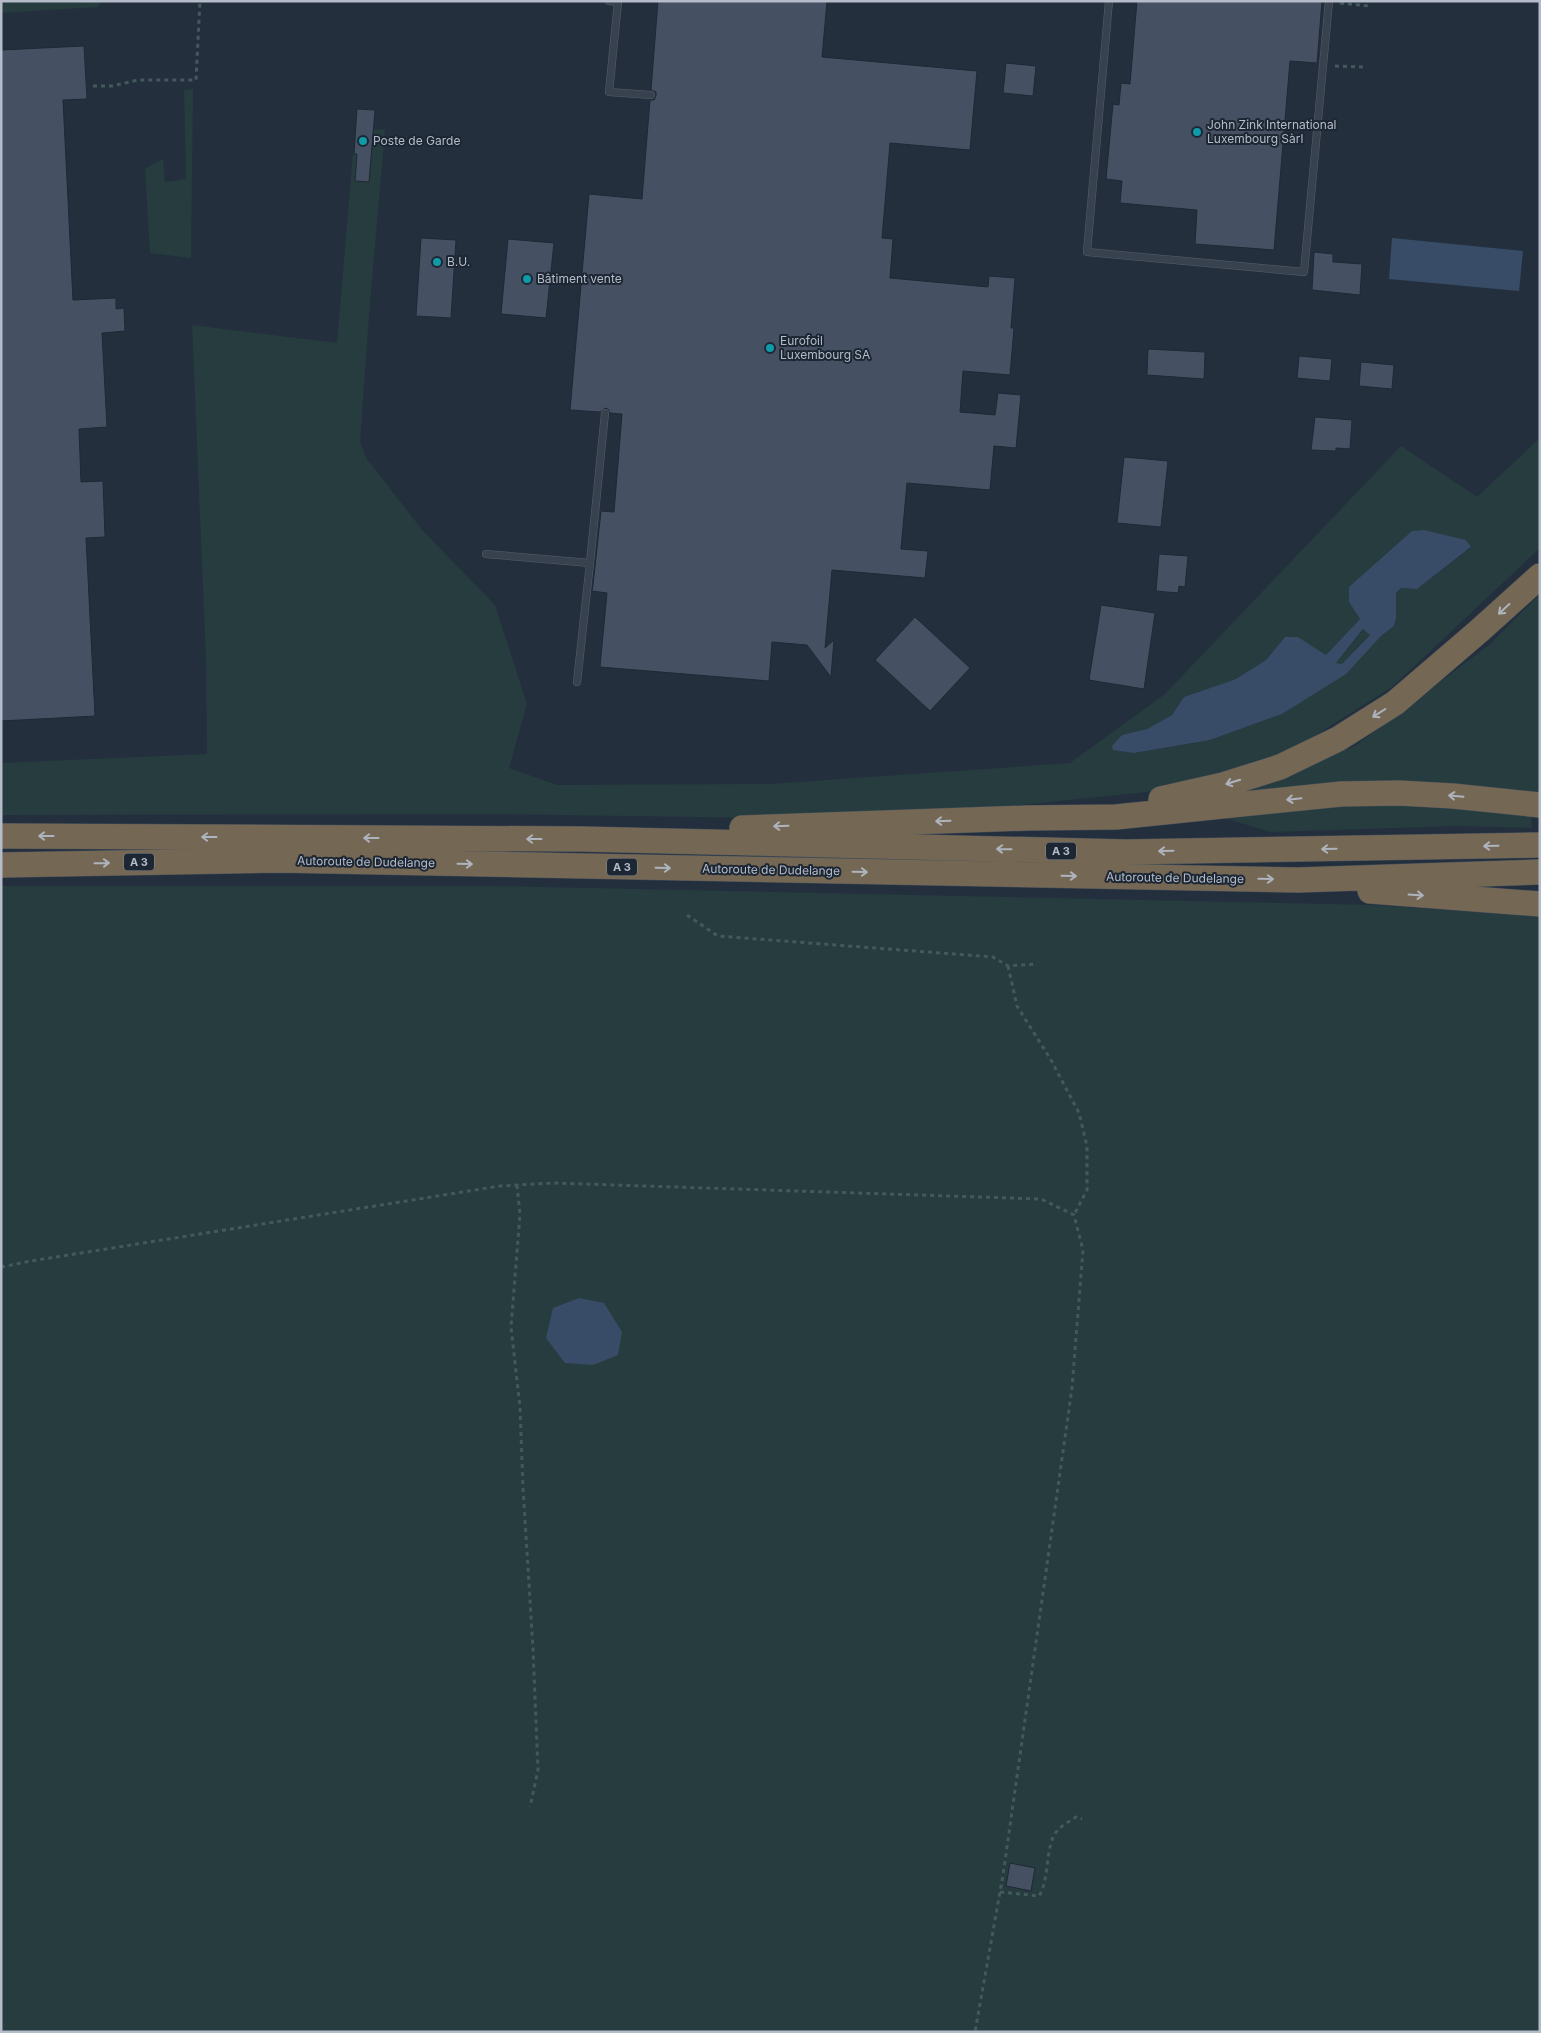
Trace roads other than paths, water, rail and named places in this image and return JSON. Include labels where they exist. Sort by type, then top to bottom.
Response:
[{"type":"highway","name":"A 3","points":[[1027,818],[1148,802],[1223,785],[1280,767],[1338,739],[1395,703],[1480,631],[1540,576]]},
{"type":"highway","name":"A 3","points":[[582,839],[769,826],[1116,817],[1341,794],[1399,793],[1453,796],[1540,805]]},
{"type":"highway","name":"Autoroute de Dudelange","points":[[1,836],[582,839],[1126,852],[1540,845]]},
{"type":"highway","name":"Autoroute de Dudelange","points":[[1,865],[276,860],[1298,880],[1540,872]]},
{"type":"highway","name":"A 3","points":[[1298,880],[1376,892],[1540,904]]},
{"type":"lane","points":[[609,1],[619,2],[610,92],[651,96]]},
{"type":"lane","points":[[1109,1],[1087,252],[1304,272],[1329,2]]},
{"type":"lane","points":[[577,682],[605,413]]},
{"type":"lane","points":[[486,554],[590,563]]},
{"type":"water","points":[[1392,238],[1523,251],[1519,291],[1389,279]]},
{"type":"water","points":[[1424,530],[1466,540],[1471,547],[1417,589],[1401,588],[1396,593],[1396,618],[1394,626],[1381,636],[1346,674],[1282,714],[1210,740],[1134,753],[1113,750],[1112,746],[1122,735],[1147,729],[1172,715],[1184,697],[1236,679],[1266,660],[1285,637],[1298,637],[1326,655],[1360,619],[1349,602],[1349,587],[1412,531]],"holes":[[[1363,629],[1370,635],[1342,664],[1336,663]]]},
{"type":"water","points":[[579,1298],[604,1303],[622,1332],[618,1355],[593,1365],[565,1363],[546,1338],[553,1308]]},
{"type":"place","name":"John Zink International Luxembourg Sàrl","points":[[1197,132]]},
{"type":"place","name":"Poste de Garde","points":[[363,141]]},
{"type":"place","name":"B.U.","points":[[437,262]]},
{"type":"place","name":"Bâtiment vente","points":[[527,279]]},
{"type":"place","name":"Eurofoil Luxembourg SA","points":[[770,348]]}]
